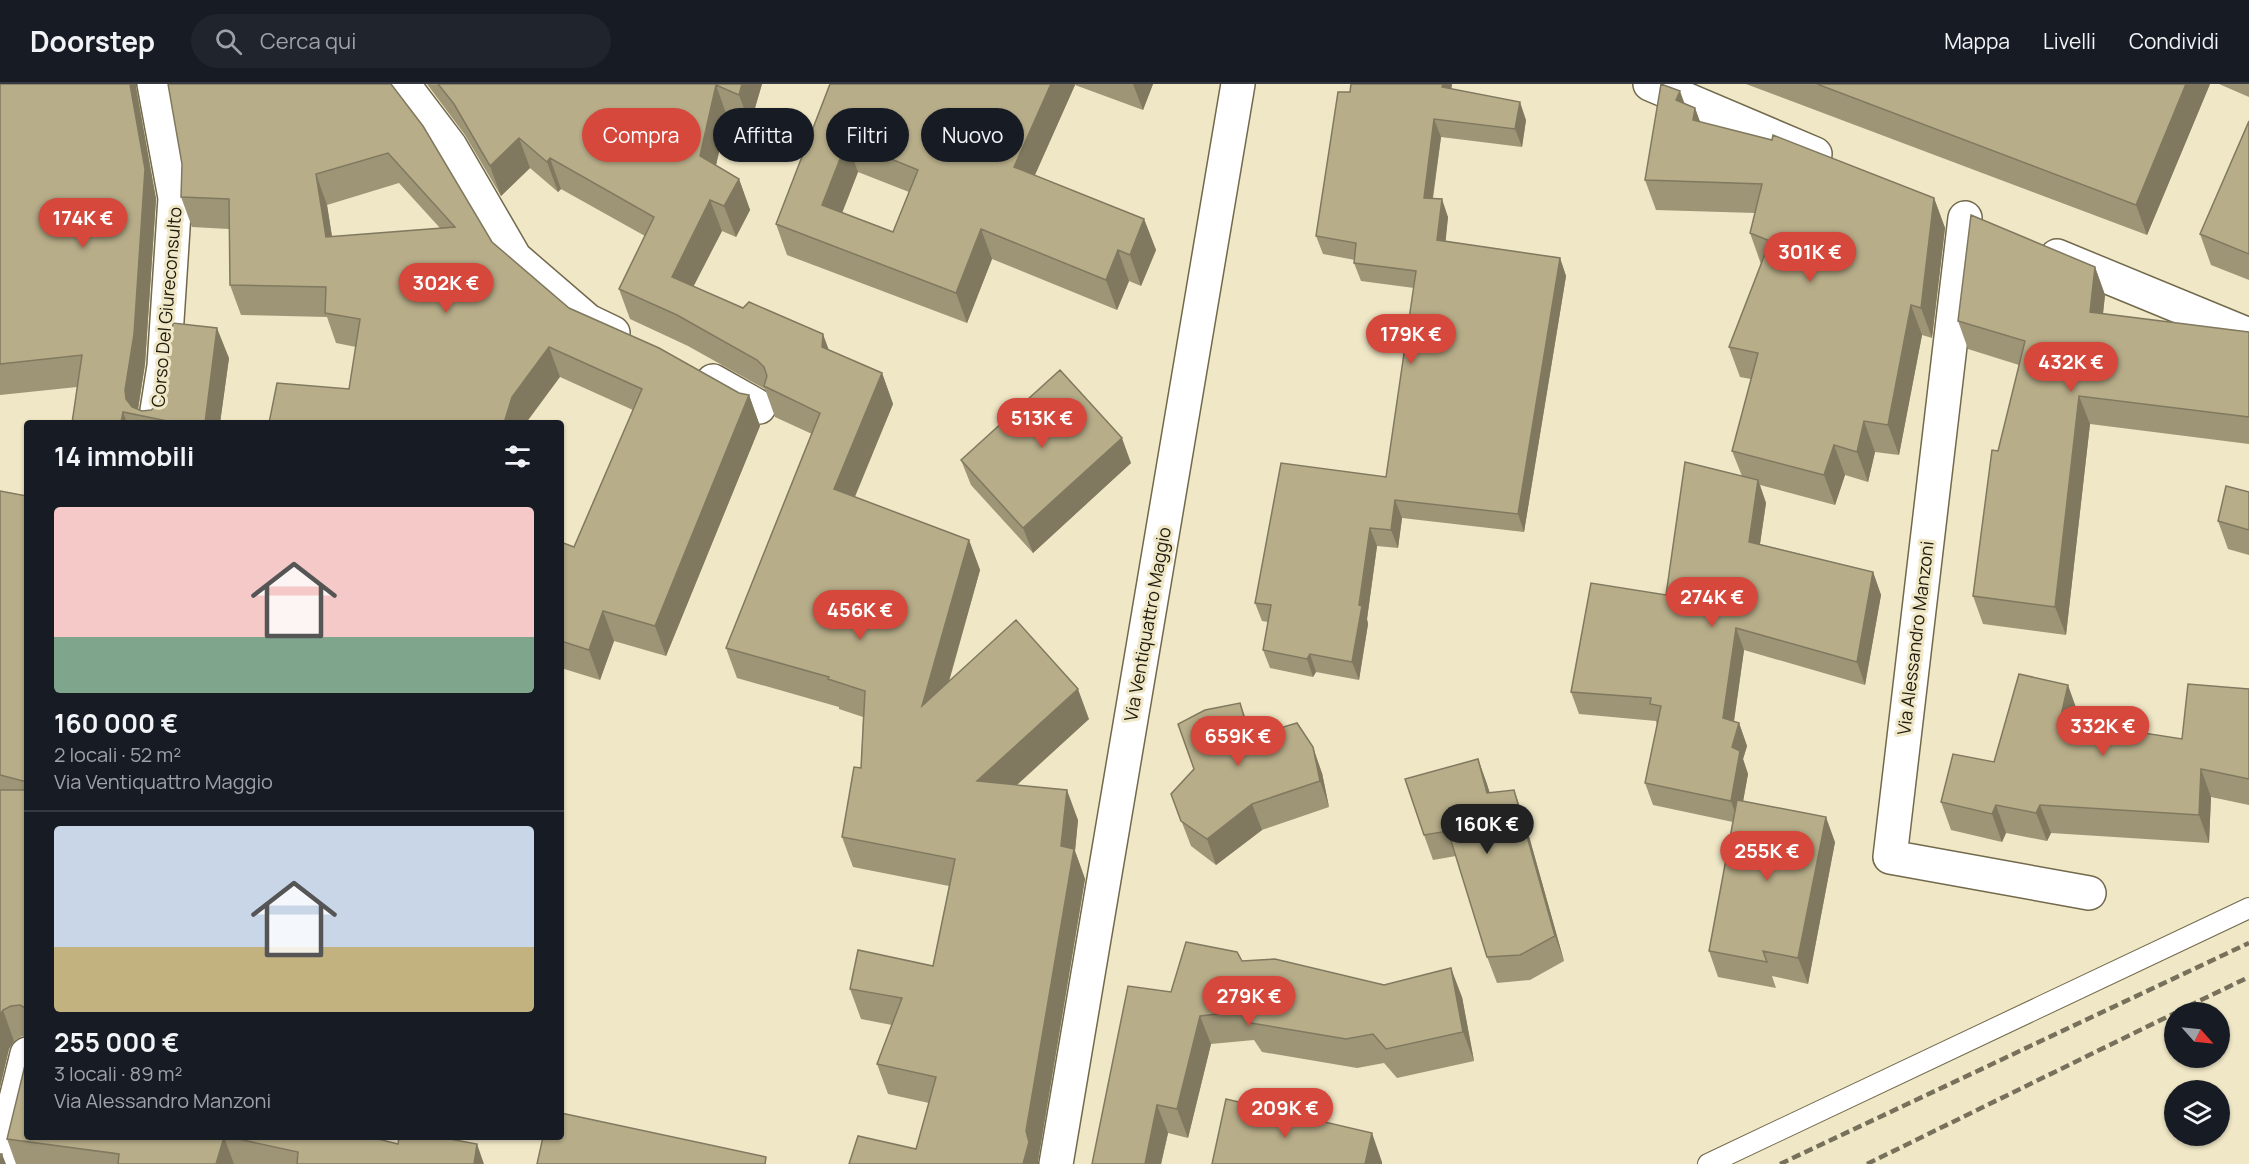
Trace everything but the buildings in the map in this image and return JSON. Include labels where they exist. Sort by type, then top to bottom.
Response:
[{"type":"street","name":"Corso Del Giureconsulto","points":[[154,84],[175,198],[164,366],[155,420]]},
{"type":"street","points":[[404,84],[450,146],[515,258],[588,321],[639,344]]},
{"type":"street","name":"Via Ventiquattro Maggio","points":[[1056,1164],[1238,84]]},
{"type":"street","points":[[1650,84],[1846,167]]},
{"type":"street","points":[[1932,204],[1997,231]]},
{"type":"street","name":"Via Alessandro Manzoni","points":[[1965,218],[1890,858],[2089,893]]},
{"type":"street","points":[[2029,244],[2249,335]]},
{"type":"street","points":[[689,368],[759,407]]},
{"type":"street","points":[[0,1164],[24,1065]]},
{"type":"lane","points":[[1708,1164],[2249,908]]},
{"type":"railway","points":[[1780,1164],[2249,943]]},
{"type":"railway","points":[[2197,1002],[2249,977]]},
{"type":"railway","points":[[1867,1164],[2164,1018]]}]
